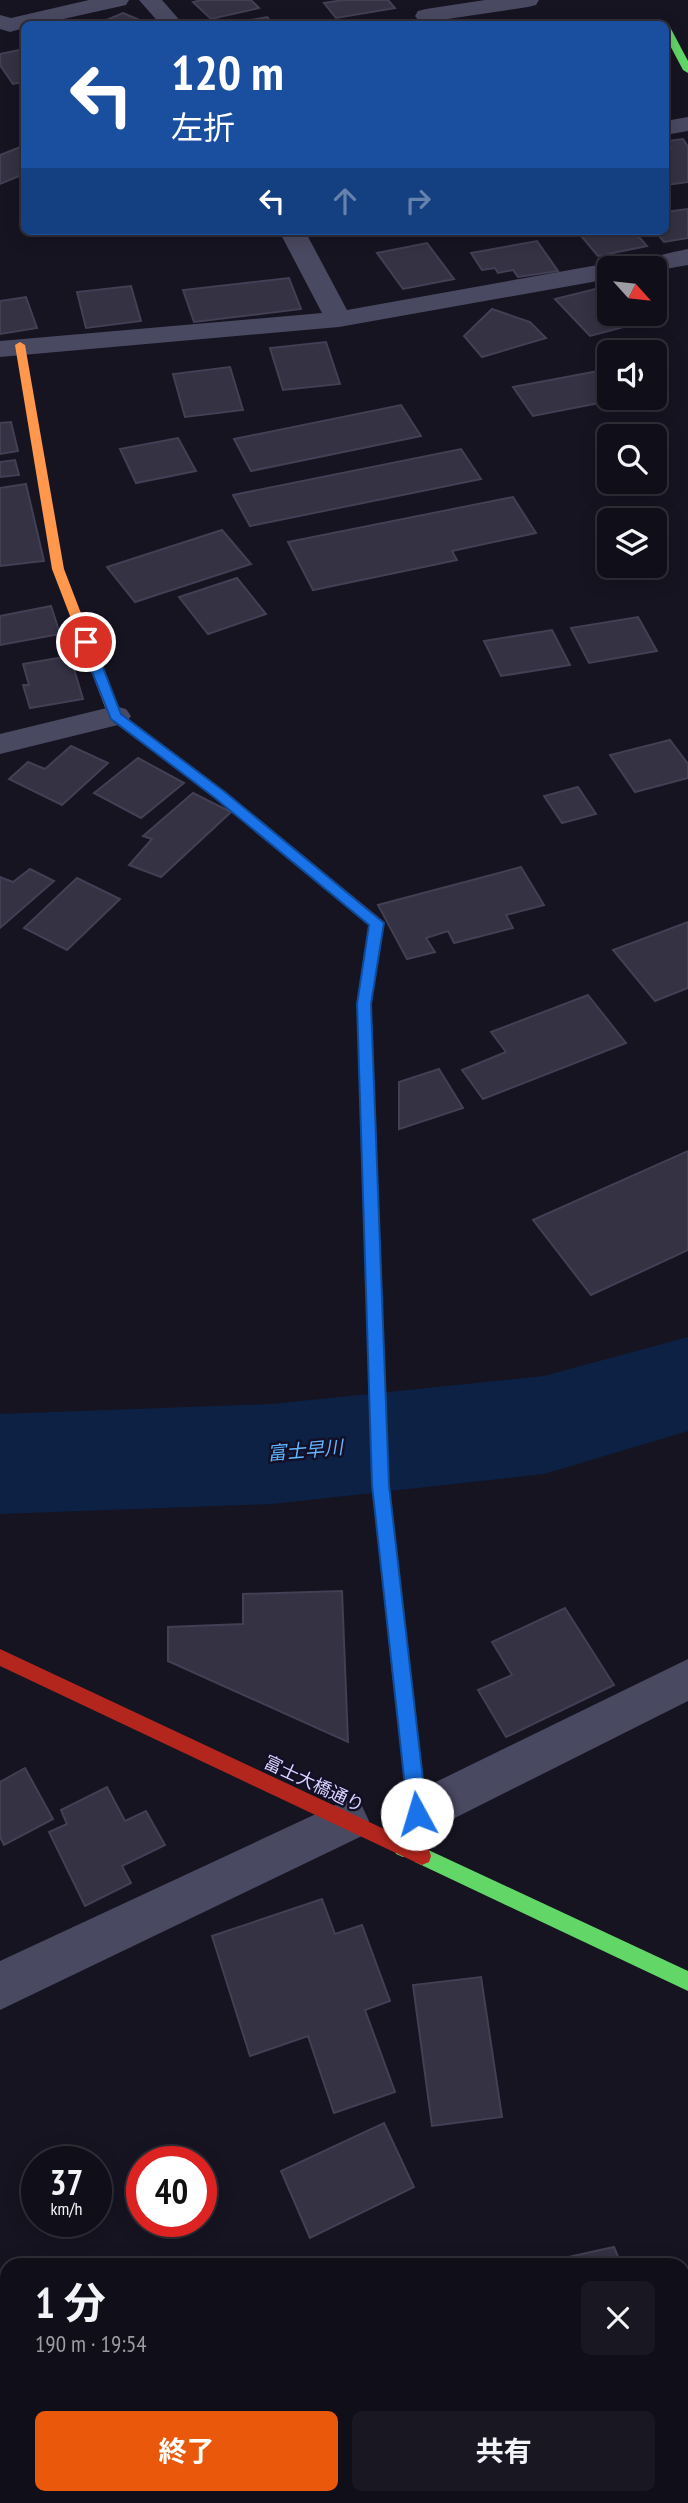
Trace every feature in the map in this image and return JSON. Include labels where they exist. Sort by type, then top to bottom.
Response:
[{"type":"street","points":[[27,21],[118,0]]},
{"type":"street","points":[[150,0],[169,21]]},
{"type":"street","points":[[430,21],[426,16],[528,0]]},
{"type":"street","points":[[0,22],[10,25],[21,22]]},
{"type":"street","points":[[669,34],[688,70]]},
{"type":"street","points":[[669,127],[688,124]]},
{"type":"street","points":[[294,235],[339,319]]},
{"type":"street","points":[[667,261],[688,257]]},
{"type":"street","points":[[597,273],[339,319],[10,347],[58,569],[115,716],[220,795],[377,923],[364,1004],[381,1485],[410,1831],[688,1679]]},
{"type":"street","points":[[0,744],[115,716]]},
{"type":"street","name":"富士大橋通り","points":[[0,1657],[346,1821],[410,1831],[688,1981]]},
{"type":"street","points":[[0,1986],[346,1821]]},
{"type":"building","points":[[251,0],[259,8],[211,19],[193,2]]},
{"type":"building","points":[[343,0],[388,0],[395,8],[336,18],[324,3]]},
{"type":"building","points":[[123,13],[142,21],[104,21]]},
{"type":"building","points":[[267,17],[270,21],[245,21]]},
{"type":"building","points":[[21,50],[21,83],[13,84],[0,65],[0,54]]},
{"type":"building","points":[[683,139],[688,147],[688,182],[669,184],[669,141]]},
{"type":"building","points":[[21,148],[21,175],[0,184],[0,155]]},
{"type":"building","points":[[688,209],[688,238],[664,242],[658,235],[669,235],[669,211]]},
{"type":"building","points":[[580,235],[637,235],[647,246],[598,256]]},
{"type":"building","points":[[537,241],[558,271],[518,277],[513,270],[498,273],[495,268],[482,270],[471,253]]},
{"type":"building","points":[[427,243],[454,279],[403,289],[377,253]]},
{"type":"building","points":[[289,278],[301,309],[194,322],[183,290]]},
{"type":"building","points":[[131,286],[141,321],[86,328],[77,292]]},
{"type":"building","points":[[597,288],[597,326],[628,326],[590,336],[555,299]]},
{"type":"building","points":[[26,297],[37,328],[0,334],[0,301]]},
{"type":"building","points":[[492,309],[530,322],[546,338],[482,357],[464,336]]},
{"type":"building","points":[[326,342],[340,384],[283,390],[270,348]]},
{"type":"building","points":[[230,367],[243,410],[185,417],[173,374]]},
{"type":"building","points":[[597,371],[597,403],[533,416],[513,387]]},
{"type":"building","points":[[401,405],[421,436],[251,471],[234,439]]},
{"type":"building","points":[[11,422],[18,451],[0,454],[0,423]]},
{"type":"building","points":[[178,438],[196,471],[136,483],[120,449]]},
{"type":"building","points":[[461,449],[481,479],[250,526],[233,495]]},
{"type":"building","points":[[15,460],[19,475],[0,477],[0,462]]},
{"type":"building","points":[[26,484],[44,561],[0,566],[0,488]]},
{"type":"building","points":[[513,497],[536,533],[452,551],[457,560],[313,590],[288,542]]},
{"type":"building","points":[[222,530],[251,564],[135,602],[107,567]]},
{"type":"building","points":[[237,578],[266,614],[208,634],[179,597]]},
{"type":"building","points":[[51,606],[60,634],[0,645],[0,616]]},
{"type":"building","points":[[638,617],[657,651],[589,663],[571,628]]},
{"type":"building","points":[[552,630],[570,665],[501,676],[484,641]]},
{"type":"building","points":[[70,656],[83,699],[30,708],[23,685],[29,685],[23,664]]},
{"type":"building","points":[[670,740],[688,764],[688,778],[635,792],[610,755]]},
{"type":"building","points":[[71,746],[108,763],[62,805],[9,779],[28,762],[45,769]]},
{"type":"building","points":[[138,758],[184,783],[141,818],[94,793]]},
{"type":"building","points":[[578,787],[596,814],[562,823],[544,796]]},
{"type":"building","points":[[193,793],[231,812],[161,877],[129,865],[152,839],[143,836]]},
{"type":"building","points":[[521,867],[544,905],[506,915],[513,928],[454,943],[448,931],[426,938],[435,952],[407,959],[378,905]]},
{"type":"building","points":[[30,869],[54,881],[0,928],[0,877],[13,882]]},
{"type":"building","points":[[77,878],[120,899],[67,950],[24,928]]},
{"type":"building","points":[[688,922],[688,988],[655,1001],[613,950]]},
{"type":"building","points":[[588,995],[626,1043],[483,1099],[462,1070],[506,1052],[491,1032]]},
{"type":"building","points":[[439,1069],[463,1108],[399,1129],[399,1082]]},
{"type":"building","points":[[688,1151],[688,1250],[591,1295],[533,1220]]},
{"type":"building","points":[[342,1591],[348,1742],[168,1661],[168,1627],[243,1624],[243,1594]]},
{"type":"building","points":[[565,1608],[614,1685],[506,1737],[478,1690],[512,1675],[492,1642]]},
{"type":"building","points":[[25,1768],[53,1819],[4,1845],[0,1837],[0,1782]]},
{"type":"building","points":[[107,1787],[125,1821],[146,1811],[165,1845],[122,1866],[131,1883],[85,1906],[49,1832],[67,1824],[61,1810]]},
{"type":"building","points":[[322,1899],[335,1934],[362,1925],[390,2001],[365,2010],[395,2092],[334,2113],[308,2036],[250,2056],[212,1936]]},
{"type":"building","points":[[481,1977],[502,2117],[432,2126],[413,1985]]},
{"type":"building","points":[[384,2123],[414,2187],[310,2238],[281,2171]]},
{"type":"building","points":[[614,2247],[619,2258],[564,2258]]},
{"type":"waterway","name":"富士早川","points":[[0,1464],[272,1454],[544,1425],[688,1384]]},
{"type":"traffic: fast","points":[[669,34],[688,70]]},
{"type":"traffic: fast","points":[[399,1654],[417,1814],[403,1848]]},
{"type":"traffic: fast","points":[[422,1856],[688,1981]]},
{"type":"traffic: slow","points":[[20,345],[58,569],[111,707]]},
{"type":"traffic: slow","points":[[366,1066],[381,1485],[399,1654]]},
{"type":"traffic: jam","points":[[111,707],[115,716],[220,795],[377,923],[364,1004],[366,1066]]},
{"type":"traffic: jam","points":[[0,1657],[422,1856]]},
{"type":"route","points":[[86,642],[115,716],[220,795],[377,923],[364,1004],[381,1485],[417,1814]]}]
